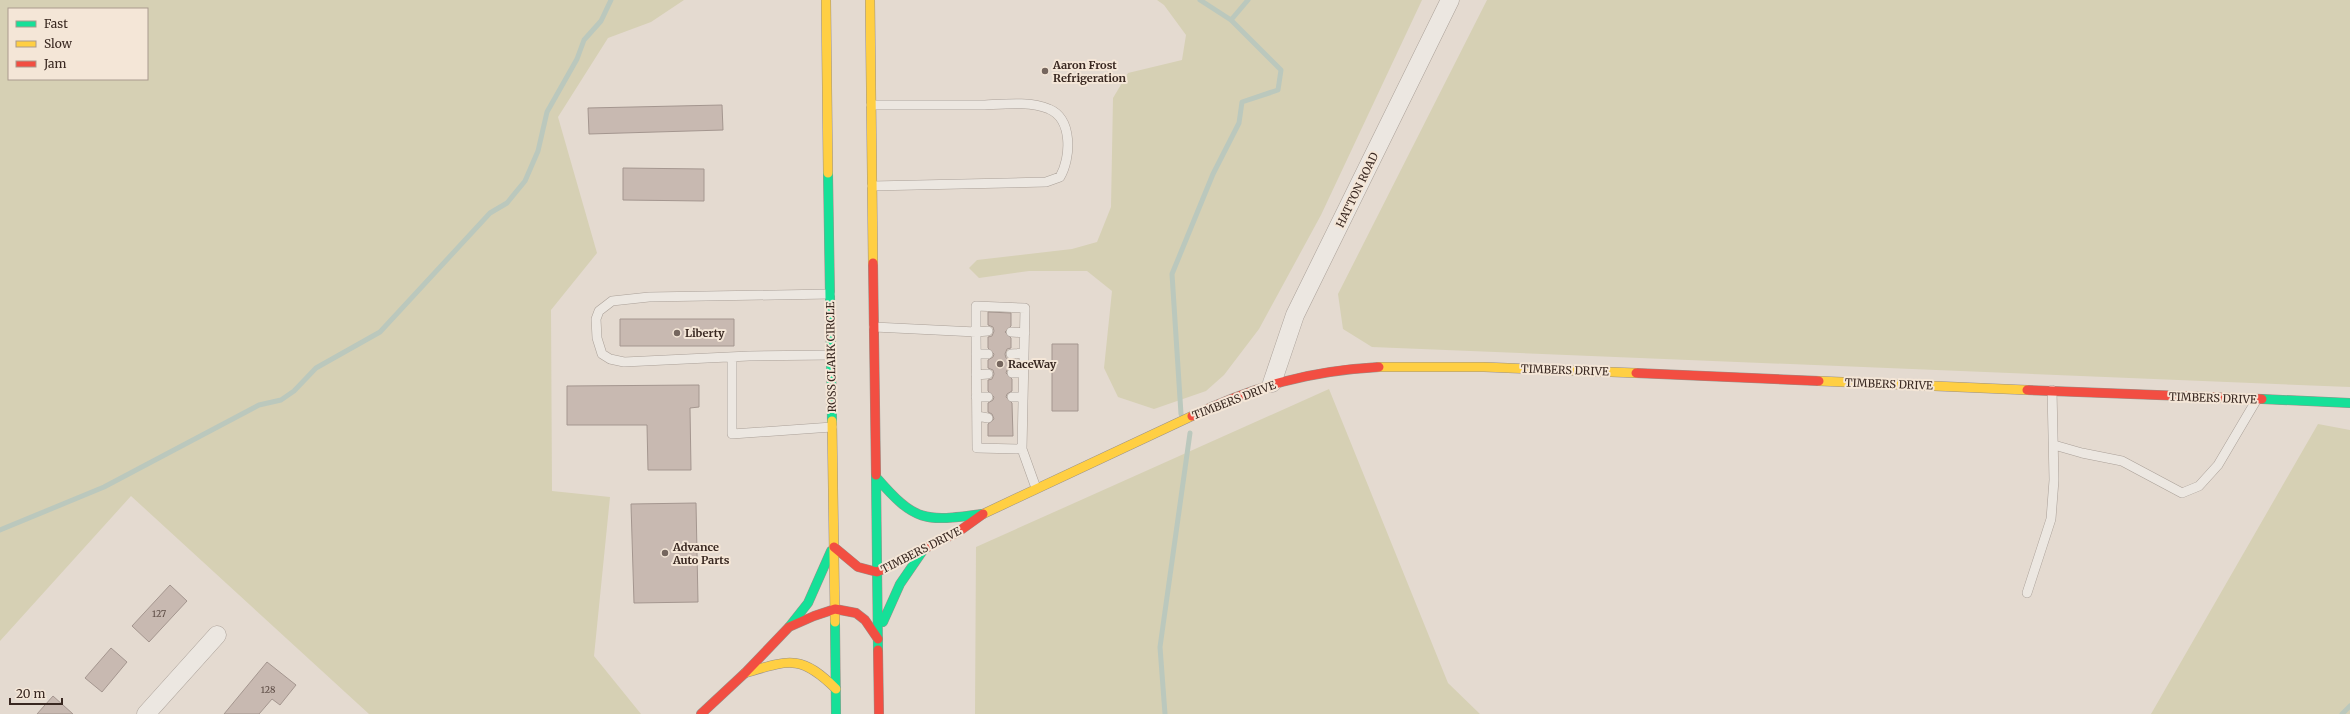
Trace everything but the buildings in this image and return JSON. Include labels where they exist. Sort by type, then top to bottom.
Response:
[{"type":"main road","name":"ROSS CLARK CIRCLE","points":[[826,0],[836,714]]},
{"type":"main road","points":[[870,0],[879,714]]},
{"type":"main road","name":"TIMBERS DRIVE","points":[[834,547],[854,565],[866,571],[877,572],[958,532],[982,514],[1223,402],[1272,383],[1312,374],[1350,370],[1412,366],[1476,367],[2350,403]]},
{"type":"main road","points":[[876,477],[899,504],[909,512],[924,518],[940,520],[982,514]]},
{"type":"main road","points":[[701,714],[745,673],[789,627],[808,603],[834,547]]},
{"type":"main road","points":[[878,639],[893,594],[905,573],[924,549]]},
{"type":"main road","points":[[789,627],[834,609],[856,613],[865,620],[878,639]]},
{"type":"main road","points":[[745,673],[788,660],[799,662],[820,672],[836,689]]},
{"type":"street","name":"HATTON ROAD","points":[[1272,383],[1295,315],[1450,0]]},
{"type":"street","points":[[146,714],[217,635]]},
{"type":"lane","points":[[871,105],[999,104],[1035,106],[1048,109],[1062,119],[1065,127],[1067,154],[1066,167],[1060,177],[1046,182],[872,186]]},
{"type":"lane","points":[[830,294],[649,297],[612,301],[599,311],[596,319],[597,338],[602,354],[610,359],[624,362],[732,357],[831,355]]},
{"type":"lane","points":[[1022,449],[977,448],[976,306],[1025,308],[1022,449],[1036,488]]},
{"type":"lane","points":[[874,327],[976,332],[988,331]]},
{"type":"lane","points":[[1011,332],[1024,333]]},
{"type":"lane","points":[[1011,354],[1024,353]]},
{"type":"lane","points":[[976,354],[988,354]]},
{"type":"lane","points":[[732,357],[732,434],[832,427]]},
{"type":"lane","points":[[1012,373],[1023,374]]},
{"type":"lane","points":[[976,375],[988,374]]},
{"type":"lane","points":[[2027,593],[2051,520],[2054,445],[2052,390]]},
{"type":"lane","points":[[976,396],[988,397]]},
{"type":"lane","points":[[1012,397],[1023,397]]},
{"type":"lane","points":[[2054,445],[2082,453],[2122,461],[2182,493],[2199,486],[2218,465],[2257,399]]},
{"type":"lane","points":[[977,416],[988,418]]},
{"type":"lane","points":[[1012,420],[1022,420]]},
{"type":"shaded area","points":[[0,0],[684,0],[651,22],[608,38],[558,117],[597,253],[551,310],[552,491],[610,497],[594,656],[641,714],[369,714],[131,496],[0,641]]},
{"type":"shaded area","points":[[1157,0],[1422,0],[1321,215],[1259,329],[1224,375],[1206,391],[1154,409],[1118,397],[1104,368],[1112,291],[1087,271],[1029,271],[979,278],[969,268],[977,260],[1072,249],[1097,242],[1111,207],[1113,98],[1128,73],[1182,60],[1186,35],[1164,5]]},
{"type":"shaded area","points":[[1487,0],[2350,0],[2350,387],[1372,347],[1343,329],[1338,294]]},
{"type":"shaded area","points":[[1329,389],[1448,683],[1480,714],[975,714],[976,547]]},
{"type":"shaded area","points":[[2318,424],[2350,430],[2350,714],[2151,714]]},
{"type":"waterway","points":[[0,530],[104,487],[259,405],[281,400],[294,391],[316,368],[380,332],[490,213],[507,203],[525,181],[538,151],[547,112],[577,59],[584,40],[601,21],[611,0]]},
{"type":"waterway","points":[[1181,414],[1172,274],[1213,174],[1239,123],[1242,102],[1278,90],[1281,70],[1231,20],[1200,0]]},
{"type":"waterway","points":[[1231,20],[1248,0]]},
{"type":"waterway","points":[[1165,714],[1160,647],[1190,433]]},
{"type":"waterway","points":[[2342,714],[2350,706]]},
{"type":"traffic: fast","points":[[828,173],[832,421]]},
{"type":"traffic: fast","points":[[2262,399],[2350,403]]},
{"type":"traffic: fast","points":[[876,475],[878,650]]},
{"type":"traffic: fast","points":[[876,477],[901,503],[911,511],[922,515],[933,518],[946,518],[982,514]]},
{"type":"traffic: fast","points":[[883,622],[900,584],[924,549]]},
{"type":"traffic: fast","points":[[789,627],[808,603],[831,551]]},
{"type":"traffic: fast","points":[[835,622],[836,714]]},
{"type":"traffic: slow","points":[[826,0],[828,173]]},
{"type":"traffic: slow","points":[[870,0],[873,263]]},
{"type":"traffic: slow","points":[[1379,367],[1484,367],[1636,373]]},
{"type":"traffic: slow","points":[[1819,381],[2027,390]]},
{"type":"traffic: slow","points":[[983,514],[1192,416]]},
{"type":"traffic: slow","points":[[832,421],[835,622]]},
{"type":"traffic: slow","points":[[745,673],[773,665],[794,663],[803,665],[813,670],[836,689]]},
{"type":"traffic: jam","points":[[873,263],[876,475]]},
{"type":"traffic: jam","points":[[1192,416],[1238,396],[1283,382],[1329,372],[1379,367]]},
{"type":"traffic: jam","points":[[1636,373],[1819,381]]},
{"type":"traffic: jam","points":[[2027,390],[2262,399]]},
{"type":"traffic: jam","points":[[834,547],[858,567],[877,572],[958,532],[983,514]]},
{"type":"traffic: jam","points":[[701,714],[745,673],[789,627],[814,616],[835,609],[856,613],[865,620],[878,639]]},
{"type":"traffic: jam","points":[[878,650],[879,714]]},
{"type":"place","name":"Aaron Frost Refrigeration","points":[[1045,71]]},
{"type":"place","name":"Liberty","points":[[677,333]]},
{"type":"place","name":"RaceWay","points":[[1000,364]]},
{"type":"place","name":"Advance Auto Parts","points":[[665,553]]}]
